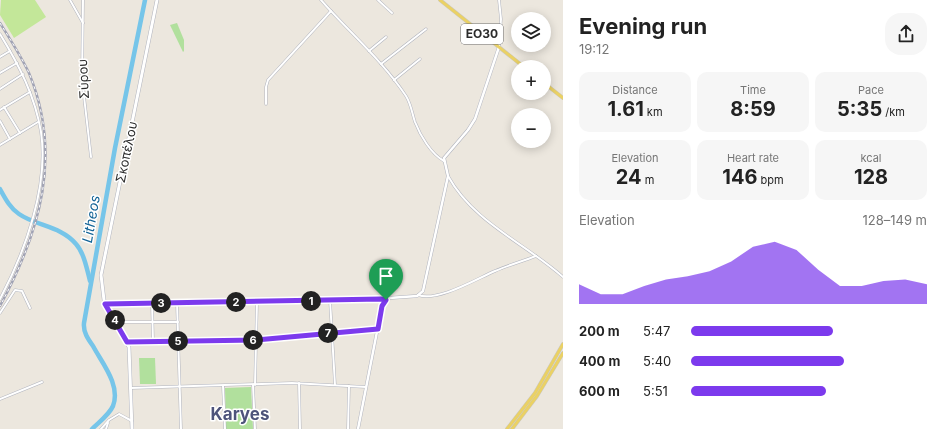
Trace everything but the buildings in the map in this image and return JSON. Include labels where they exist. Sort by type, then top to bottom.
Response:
[{"type":"main road","name":"Σκοπέλου","points":[[105,304],[101,286],[102,268],[157,0]]},
{"type":"main road","name":"ΕΟ30","points":[[440,0],[515,60]]},
{"type":"main road","points":[[551,89],[563,98]]},
{"type":"main road","points":[[105,304],[127,342],[131,388],[132,429]]},
{"type":"main road","points":[[507,429],[535,393],[563,344]]},
{"type":"main road","points":[[512,429],[537,396],[563,352]]},
{"type":"street","points":[[70,0],[83,23]]},
{"type":"street","name":"Σύρου","points":[[83,0],[82,79],[92,157]]},
{"type":"street","points":[[321,0],[369,50],[394,80],[408,100],[422,136],[438,157],[444,161]]},
{"type":"street","points":[[378,0],[392,13]]},
{"type":"street","points":[[500,0],[501,19],[499,47],[474,121],[445,156],[444,161],[448,176],[462,197],[488,222],[563,277]]},
{"type":"street","points":[[266,104],[266,87],[268,80],[331,11]]},
{"type":"street","points":[[381,64],[426,28]]},
{"type":"street","points":[[0,34],[23,74],[30,92],[39,122],[42,143],[42,168],[33,213],[18,260],[0,299]]},
{"type":"street","points":[[369,50],[386,37]]},
{"type":"street","points":[[0,42],[4,40]]},
{"type":"street","points":[[0,57],[10,51]]},
{"type":"street","points":[[394,80],[420,59]]},
{"type":"street","points":[[0,73],[17,63]]},
{"type":"street","points":[[0,89],[23,74]]},
{"type":"street","points":[[0,110],[30,92]]},
{"type":"street","points":[[4,107],[20,134]]},
{"type":"street","points":[[0,121],[10,140]]},
{"type":"street","points":[[0,145],[39,122]]},
{"type":"street","points":[[418,295],[424,288],[448,176]]},
{"type":"street","points":[[105,304],[386,300],[396,297],[436,295],[536,256]]},
{"type":"street","points":[[0,313],[12,292],[15,290],[22,291],[30,308]]},
{"type":"street","points":[[330,300],[335,385]]},
{"type":"street","points":[[358,429],[382,306],[386,300]]},
{"type":"street","points":[[255,429],[254,385],[257,302]]},
{"type":"street","points":[[152,303],[154,341]]},
{"type":"street","points":[[177,303],[181,429]]},
{"type":"street","points":[[116,322],[178,322]]},
{"type":"street","points":[[127,342],[256,340],[378,329]]},
{"type":"street","points":[[0,399],[42,382]]},
{"type":"street","points":[[131,388],[300,383],[366,387]]},
{"type":"street","points":[[300,383],[300,429]]},
{"type":"street","points":[[223,386],[225,429]]},
{"type":"street","points":[[348,429],[349,386]]},
{"type":"street","points":[[100,429],[109,420],[120,414],[132,421]]},
{"type":"street","points":[[106,429],[109,420]]},
{"type":"green space","points":[[1,0],[35,0],[46,17],[14,38],[0,15]]},
{"type":"green space","points":[[177,23],[184,40],[183,52],[170,25]]},
{"type":"green space","points":[[139,358],[155,358],[156,384],[140,384]]},
{"type":"green space","points":[[251,387],[253,429],[226,429],[225,388]]},
{"type":"waterway","name":"Litheos","points":[[92,429],[113,406],[115,390],[109,374],[86,335],[84,323],[115,148],[145,0]]},
{"type":"waterway","points":[[0,189],[10,206],[16,212],[26,218],[63,233],[76,244],[83,256],[90,281]]},
{"type":"railway","points":[[0,23],[29,73],[39,104],[44,134],[45,163],[42,192],[36,221],[26,250],[0,306]]},
{"type":"district","name":"Karyes","points":[[240,414]]},
{"type":"route","points":[[381,299],[386,300],[382,306],[378,329],[256,340],[127,342],[105,304],[381,299]]}]
